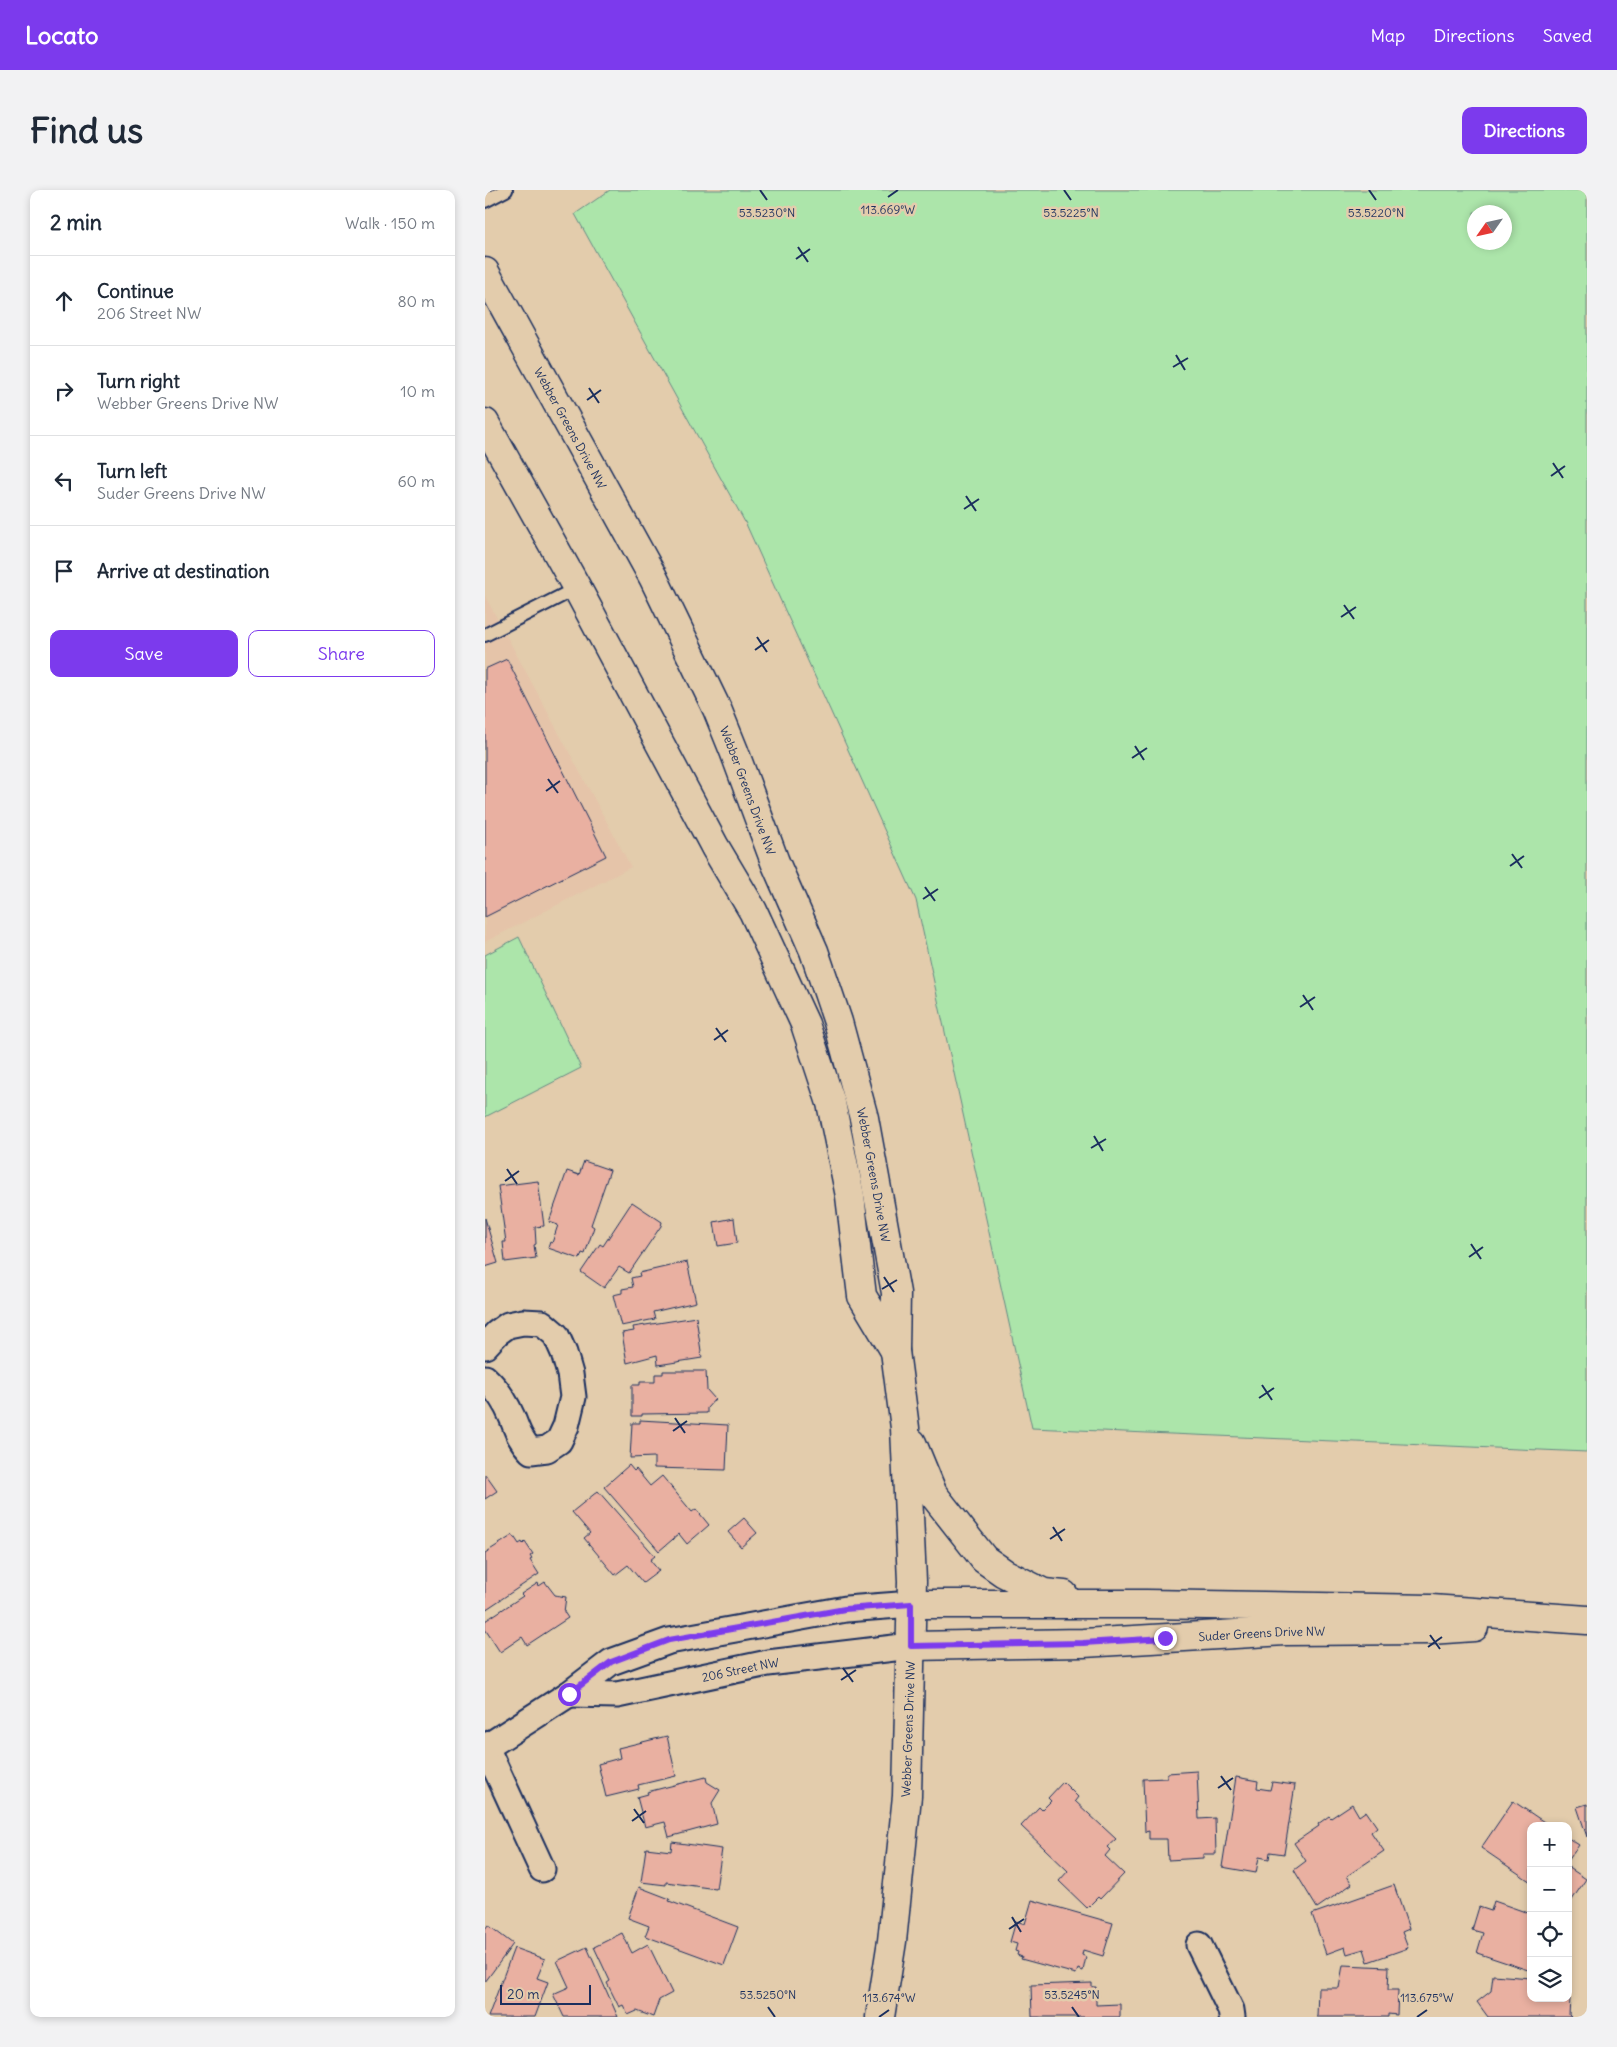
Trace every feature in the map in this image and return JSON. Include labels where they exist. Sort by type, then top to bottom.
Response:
[{"type":"main road","name":"Webber Greens Drive NW","points":[[485,272],[657,585],[717,709],[735,751],[775,862],[814,951],[838,1022],[864,1118],[896,1293],[895,1351],[905,1428],[911,1604],[907,1796],[892,1941],[880,2017]]},
{"type":"main road","name":"Webber Greens Drive NW","points":[[485,423],[577,588],[715,847],[753,911],[805,1024],[831,1103],[850,1196],[862,1296],[895,1351]]},
{"type":"main road","points":[[905,1428],[933,1494],[985,1559],[1004,1573],[1044,1593],[1147,1604]]},
{"type":"main road","name":"Suder Greens Drive NW","points":[[911,1604],[1147,1604],[1431,1609],[1585,1620]]},
{"type":"main road","name":"Suder Greens Drive NW","points":[[911,1646],[1083,1643],[1285,1631],[1429,1630],[1585,1620]]},
{"type":"street","points":[[485,1346],[497,1333],[508,1325],[523,1322],[542,1323],[555,1335],[564,1353],[570,1374],[573,1397],[559,1441],[547,1449],[531,1450],[516,1432],[511,1415],[500,1395],[485,1378]]},
{"type":"street","points":[[542,1869],[486,1747],[569,1694],[611,1662],[669,1640],[845,1609],[911,1604]]},
{"type":"street","name":"206 Street NW","points":[[569,1694],[617,1695],[767,1663],[911,1646]]},
{"type":"street","points":[[1199,1945],[1231,2010],[1232,2017]]},
{"type":"lane","points":[[485,201],[506,190]]},
{"type":"lane","points":[[485,635],[577,588]]},
{"type":"shaded area","points":[[485,596],[631,867],[485,942]]},
{"type":"green space","points":[[610,190],[1587,190],[1587,1452],[1032,1428],[916,900],[746,524],[575,214]]},
{"type":"green space","points":[[519,937],[581,1068],[485,1117],[485,955]]},
{"type":"building","points":[[507,659],[606,856],[485,917],[485,669]]},
{"type":"building","points":[[584,1161],[610,1170],[591,1225],[594,1227],[585,1254],[582,1253],[580,1259],[548,1248],[550,1242],[552,1243],[558,1225],[549,1222],[567,1171],[579,1175]]},
{"type":"building","points":[[538,1181],[544,1226],[535,1227],[536,1244],[534,1245],[536,1258],[505,1262],[503,1242],[506,1242],[498,1186]]},
{"type":"building","points":[[632,1202],[662,1222],[661,1226],[629,1273],[619,1267],[604,1288],[581,1272],[600,1244],[603,1246]]},
{"type":"building","points":[[485,1218],[498,1263],[485,1267]]},
{"type":"building","points":[[734,1218],[737,1243],[718,1246],[714,1222]]},
{"type":"building","points":[[687,1262],[696,1302],[653,1312],[655,1319],[621,1326],[613,1295],[622,1293],[622,1289],[633,1287],[631,1278],[640,1276],[639,1273]]},
{"type":"building","points":[[696,1317],[702,1358],[658,1365],[657,1355],[627,1363],[622,1333],[634,1331],[633,1327]]},
{"type":"building","points":[[663,1371],[706,1371],[707,1390],[715,1399],[707,1408],[707,1413],[642,1414],[642,1416],[632,1416],[632,1385],[640,1385],[640,1382],[655,1382],[655,1374],[663,1374]]},
{"type":"building","points":[[640,1420],[728,1425],[726,1470],[654,1468],[654,1457],[630,1458],[632,1423],[640,1423]]},
{"type":"building","points":[[629,1465],[634,1471],[636,1469],[650,1486],[662,1476],[692,1512],[696,1509],[709,1525],[687,1544],[679,1534],[659,1551],[604,1487]]},
{"type":"building","points":[[485,1474],[497,1491],[485,1499]]},
{"type":"building","points":[[598,1491],[655,1556],[650,1560],[659,1571],[643,1583],[628,1565],[615,1575],[584,1538],[590,1533],[572,1512]]},
{"type":"building","points":[[744,1518],[757,1533],[741,1547],[728,1532]]},
{"type":"building","points":[[513,1535],[519,1544],[525,1542],[533,1554],[530,1556],[532,1559],[530,1560],[539,1574],[485,1610],[485,1553]]},
{"type":"building","points":[[545,1582],[555,1595],[566,1597],[564,1612],[568,1618],[527,1645],[522,1637],[500,1652],[485,1629],[485,1621],[523,1596],[521,1594],[538,1583],[539,1586]]},
{"type":"building","points":[[667,1736],[676,1776],[638,1785],[639,1789],[606,1797],[598,1764],[620,1758],[618,1748]]},
{"type":"building","points":[[1197,1771],[1199,1819],[1215,1818],[1216,1854],[1203,1854],[1203,1858],[1168,1860],[1167,1839],[1149,1839],[1149,1831],[1145,1832],[1143,1779],[1167,1778],[1167,1773]]},
{"type":"building","points":[[706,1777],[707,1782],[720,1790],[712,1803],[717,1824],[669,1837],[665,1822],[645,1827],[637,1797],[648,1794],[647,1792]]},
{"type":"building","points":[[1236,1777],[1258,1781],[1257,1788],[1270,1790],[1272,1782],[1295,1785],[1284,1854],[1270,1852],[1269,1859],[1259,1857],[1256,1873],[1222,1867]]},
{"type":"building","points":[[1063,1782],[1078,1797],[1075,1801],[1116,1839],[1107,1847],[1110,1850],[1105,1856],[1124,1874],[1100,1899],[1098,1897],[1087,1908],[1059,1881],[1068,1871],[1021,1826],[1039,1807],[1042,1810],[1051,1801],[1048,1798]]},
{"type":"building","points":[[1513,1801],[1544,1822],[1527,1822],[1527,1879],[1481,1848]]},
{"type":"building","points":[[1352,1804],[1359,1816],[1366,1811],[1377,1827],[1371,1832],[1384,1851],[1347,1876],[1352,1884],[1317,1908],[1294,1870],[1306,1861],[1294,1843],[1319,1826],[1318,1824],[1329,1816],[1331,1818]]},
{"type":"building","points":[[1587,1804],[1587,1837],[1577,1807]]},
{"type":"building","points":[[1572,1841],[1579,1845],[1572,1855]]},
{"type":"building","points":[[672,1842],[722,1849],[716,1889],[666,1882],[666,1885],[641,1882],[646,1848],[671,1851]]},
{"type":"building","points":[[1572,1870],[1586,1879],[1572,1900]]},
{"type":"building","points":[[1394,1885],[1409,1929],[1402,1932],[1408,1948],[1368,1962],[1364,1949],[1347,1954],[1345,1947],[1326,1954],[1312,1914]]},
{"type":"building","points":[[639,1887],[670,1899],[669,1901],[738,1927],[724,1965],[645,1936],[649,1926],[628,1918]]},
{"type":"building","points":[[1032,1900],[1113,1923],[1103,1956],[1083,1950],[1082,1955],[1086,1957],[1083,1971],[1078,1969],[1076,1974],[1021,1959],[1022,1957],[1017,1955],[1018,1952],[1015,1951],[1017,1944],[1010,1942],[1016,1921],[1025,1924]]},
{"type":"building","points":[[1494,1901],[1527,1913],[1527,1970],[1477,1953],[1483,1933],[1472,1930],[1479,1907],[1491,1911]]},
{"type":"building","points":[[488,1925],[513,1944],[485,1982],[485,1929]]},
{"type":"building","points":[[622,1933],[632,1953],[648,1944],[672,1993],[659,2000],[653,2017],[637,2011],[628,2015],[623,2005],[619,2007],[607,1983],[610,1981],[594,1947]]},
{"type":"building","points":[[587,1947],[618,2017],[564,2017],[553,1994],[569,1987],[557,1961]]},
{"type":"building","points":[[514,1948],[545,1959],[537,1978],[548,1982],[535,2017],[488,2017]]},
{"type":"building","points":[[1343,1965],[1389,1967],[1388,1990],[1398,1990],[1397,2015],[1388,2014],[1388,2017],[1317,2017],[1318,1988],[1339,1988]]},
{"type":"building","points":[[1493,1975],[1527,1978],[1527,2002],[1570,2002],[1569,2015],[1571,2017],[1488,2017],[1477,2002],[1491,1991]]},
{"type":"building","points":[[1092,1983],[1092,1987],[1096,1987],[1096,2005],[1120,2004],[1120,2017],[1032,2017],[1031,1985]]},
{"type":"route","points":[[569,1694],[611,1662],[669,1640],[845,1609],[911,1604],[911,1646],[1083,1643],[1165,1638]]}]
